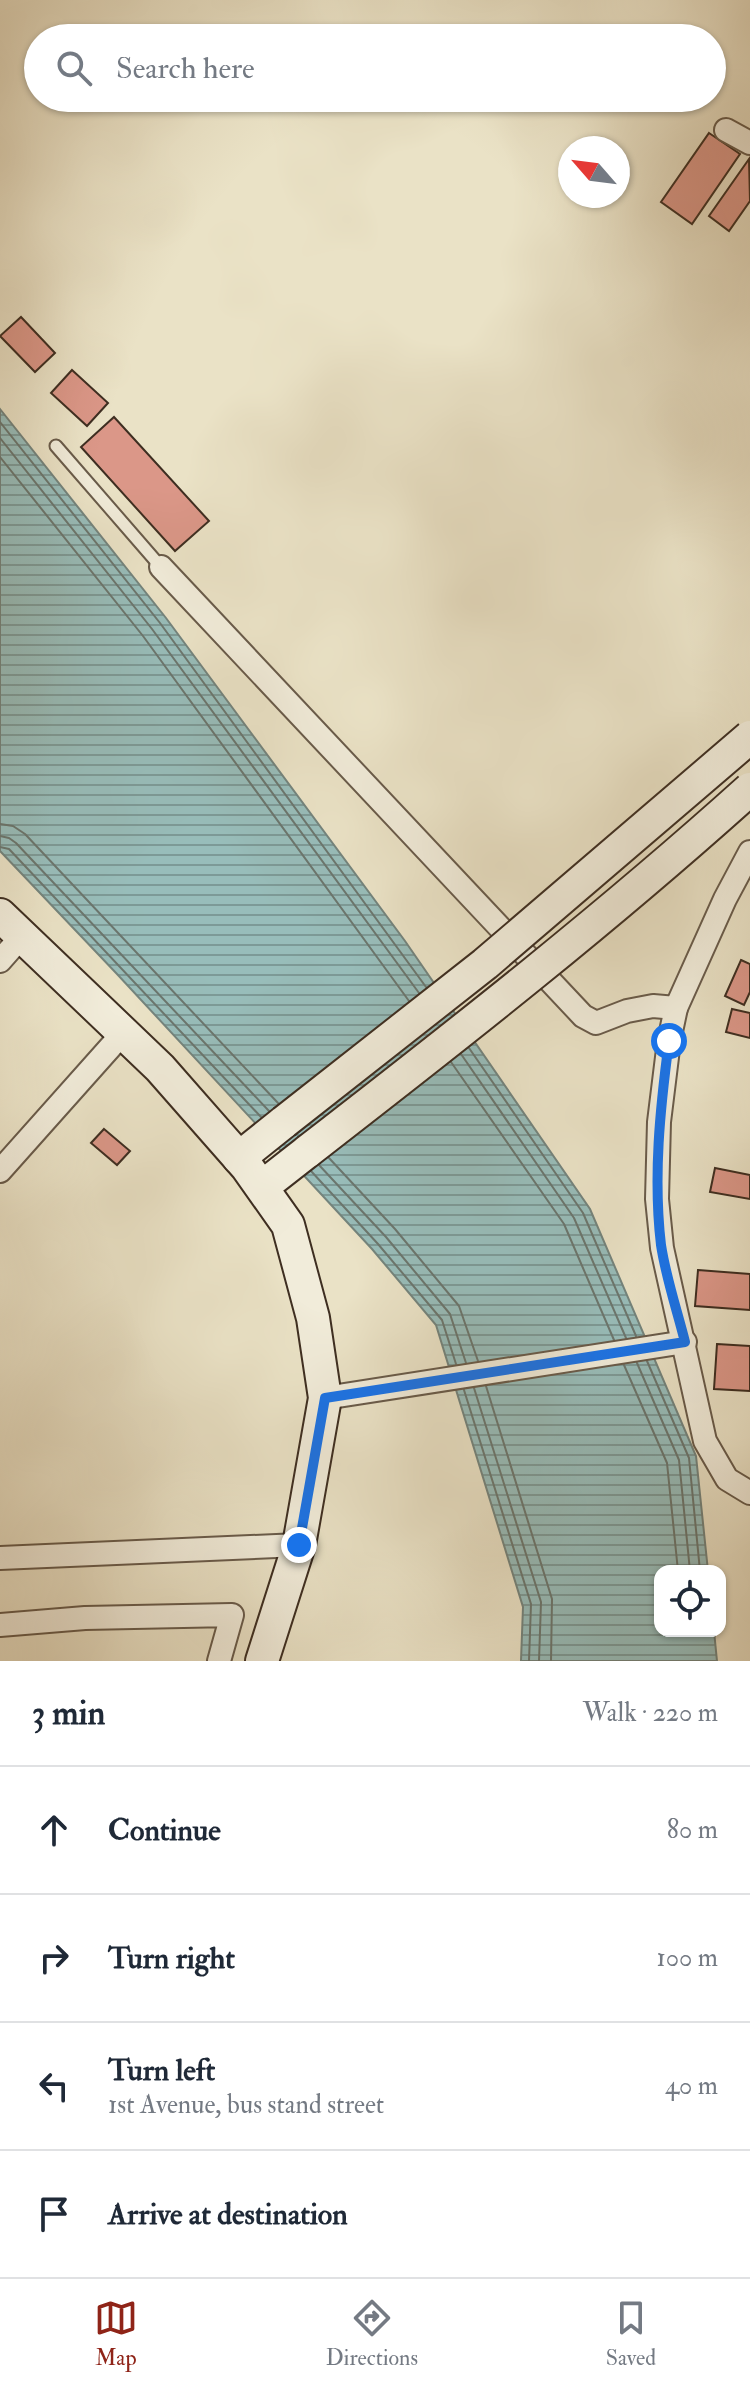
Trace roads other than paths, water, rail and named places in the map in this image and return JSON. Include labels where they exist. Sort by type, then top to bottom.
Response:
[{"type":"street","points":[[726,130],[750,143]]},
{"type":"street","points":[[161,567],[583,1016],[596,1023],[627,1011],[653,1006],[676,1008]]},
{"type":"street","points":[[239,1158],[485,964],[750,737]]},
{"type":"street","points":[[262,1187],[523,983],[655,875],[750,789]]},
{"type":"street","points":[[750,852],[725,899],[676,1008],[659,1122],[657,1199],[662,1248],[705,1441],[727,1479],[750,1493]]},
{"type":"street","points":[[0,961],[11,926],[160,1068],[239,1158],[288,1225],[313,1318],[325,1398],[299,1545],[262,1661]]},
{"type":"street","points":[[0,1171],[123,1033]]},
{"type":"street","points":[[325,1398],[685,1342]]},
{"type":"street","points":[[0,1558],[299,1545]]},
{"type":"street","points":[[0,1625],[85,1618],[232,1615],[219,1661]]},
{"type":"lane","points":[[56,446],[161,567]]},
{"type":"water","points":[[0,409],[166,618],[405,941],[590,1209],[696,1456],[707,1565],[654,1565],[654,1637],[715,1637],[717,1661],[521,1661],[523,1607],[436,1325],[372,1249],[0,851]]}]
